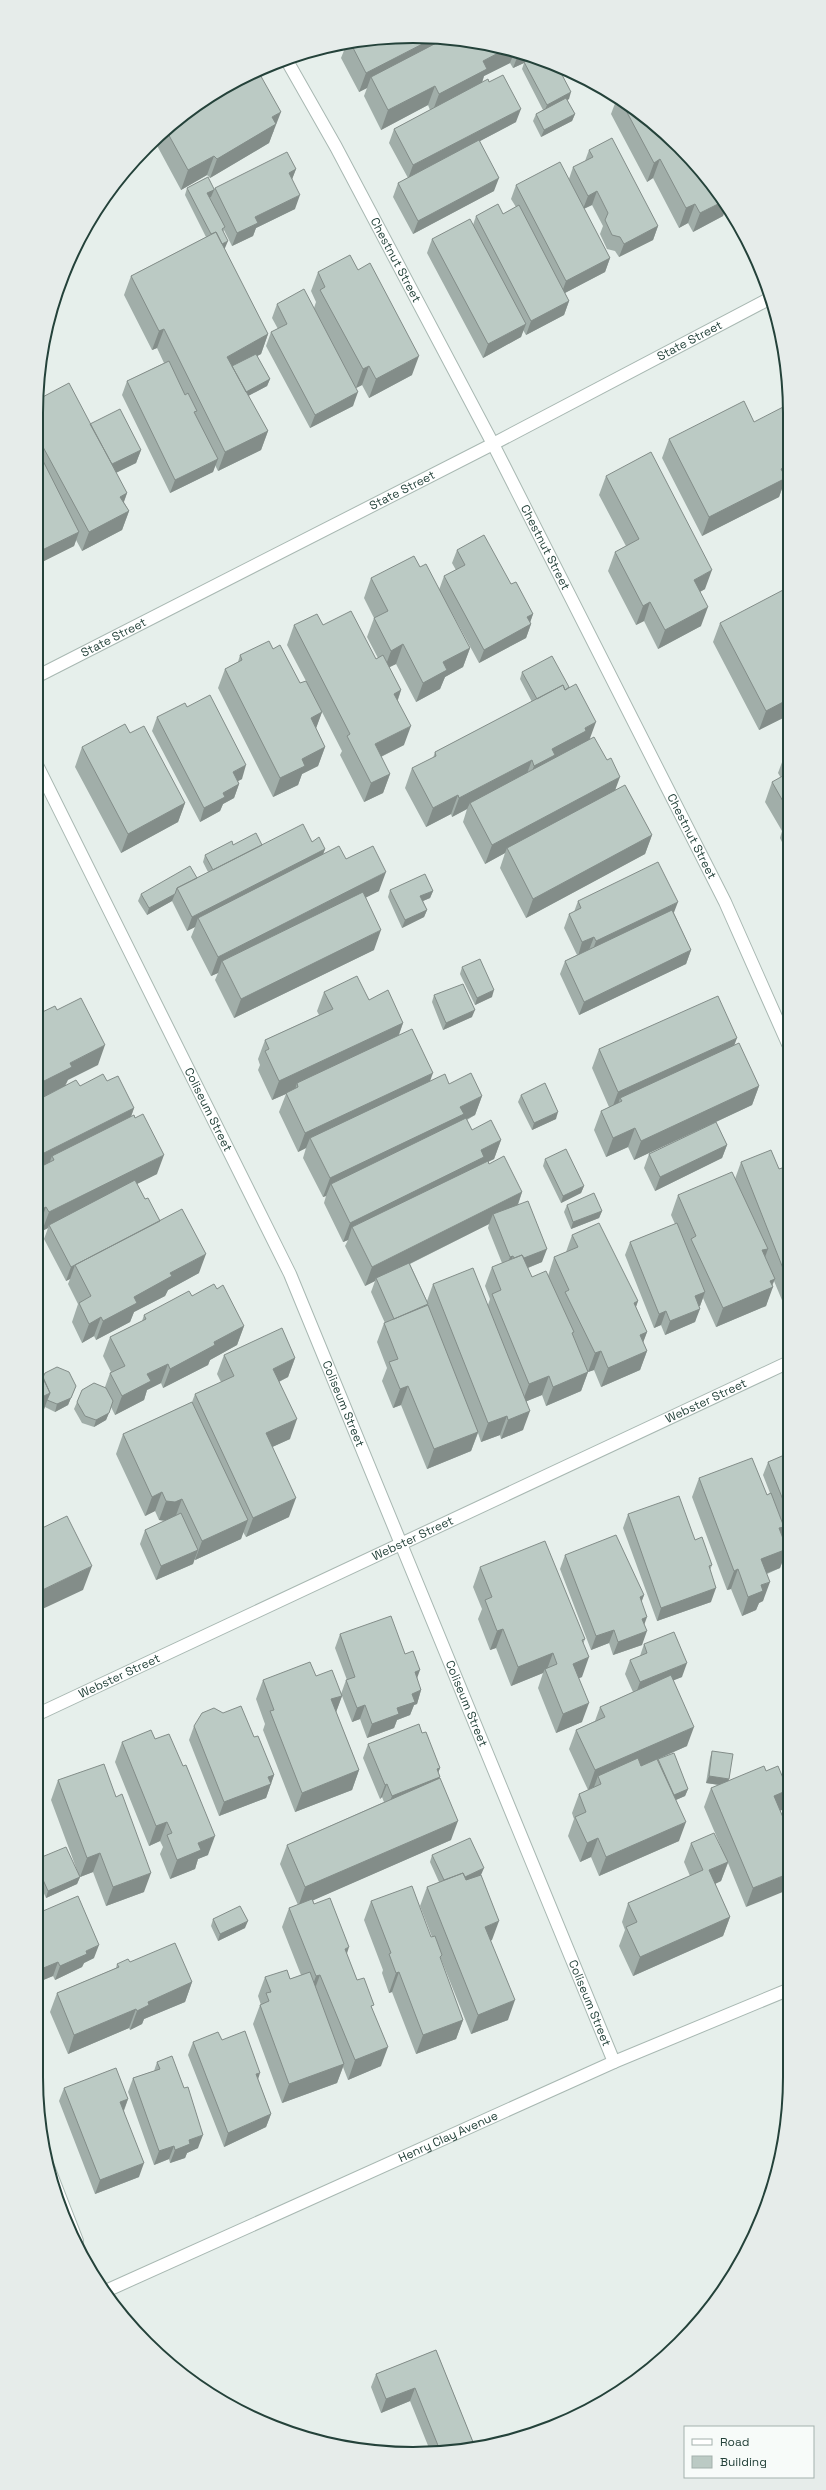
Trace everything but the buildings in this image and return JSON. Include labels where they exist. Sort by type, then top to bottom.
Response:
[{"type":"street","name":"Chestnut Street","points":[[289,65],[336,147],[493,444],[726,902],[783,1033]]},
{"type":"street","name":"State Street","points":[[43,673],[493,444],[765,301]]},
{"type":"street","name":"Coliseum Street","points":[[43,776],[290,1274],[614,2062]]},
{"type":"street","name":"Webster Street","points":[[43,1712],[783,1365]]},
{"type":"street","name":"Henry Clay Avenue","points":[[110,2289],[614,2062],[783,1992]]}]
